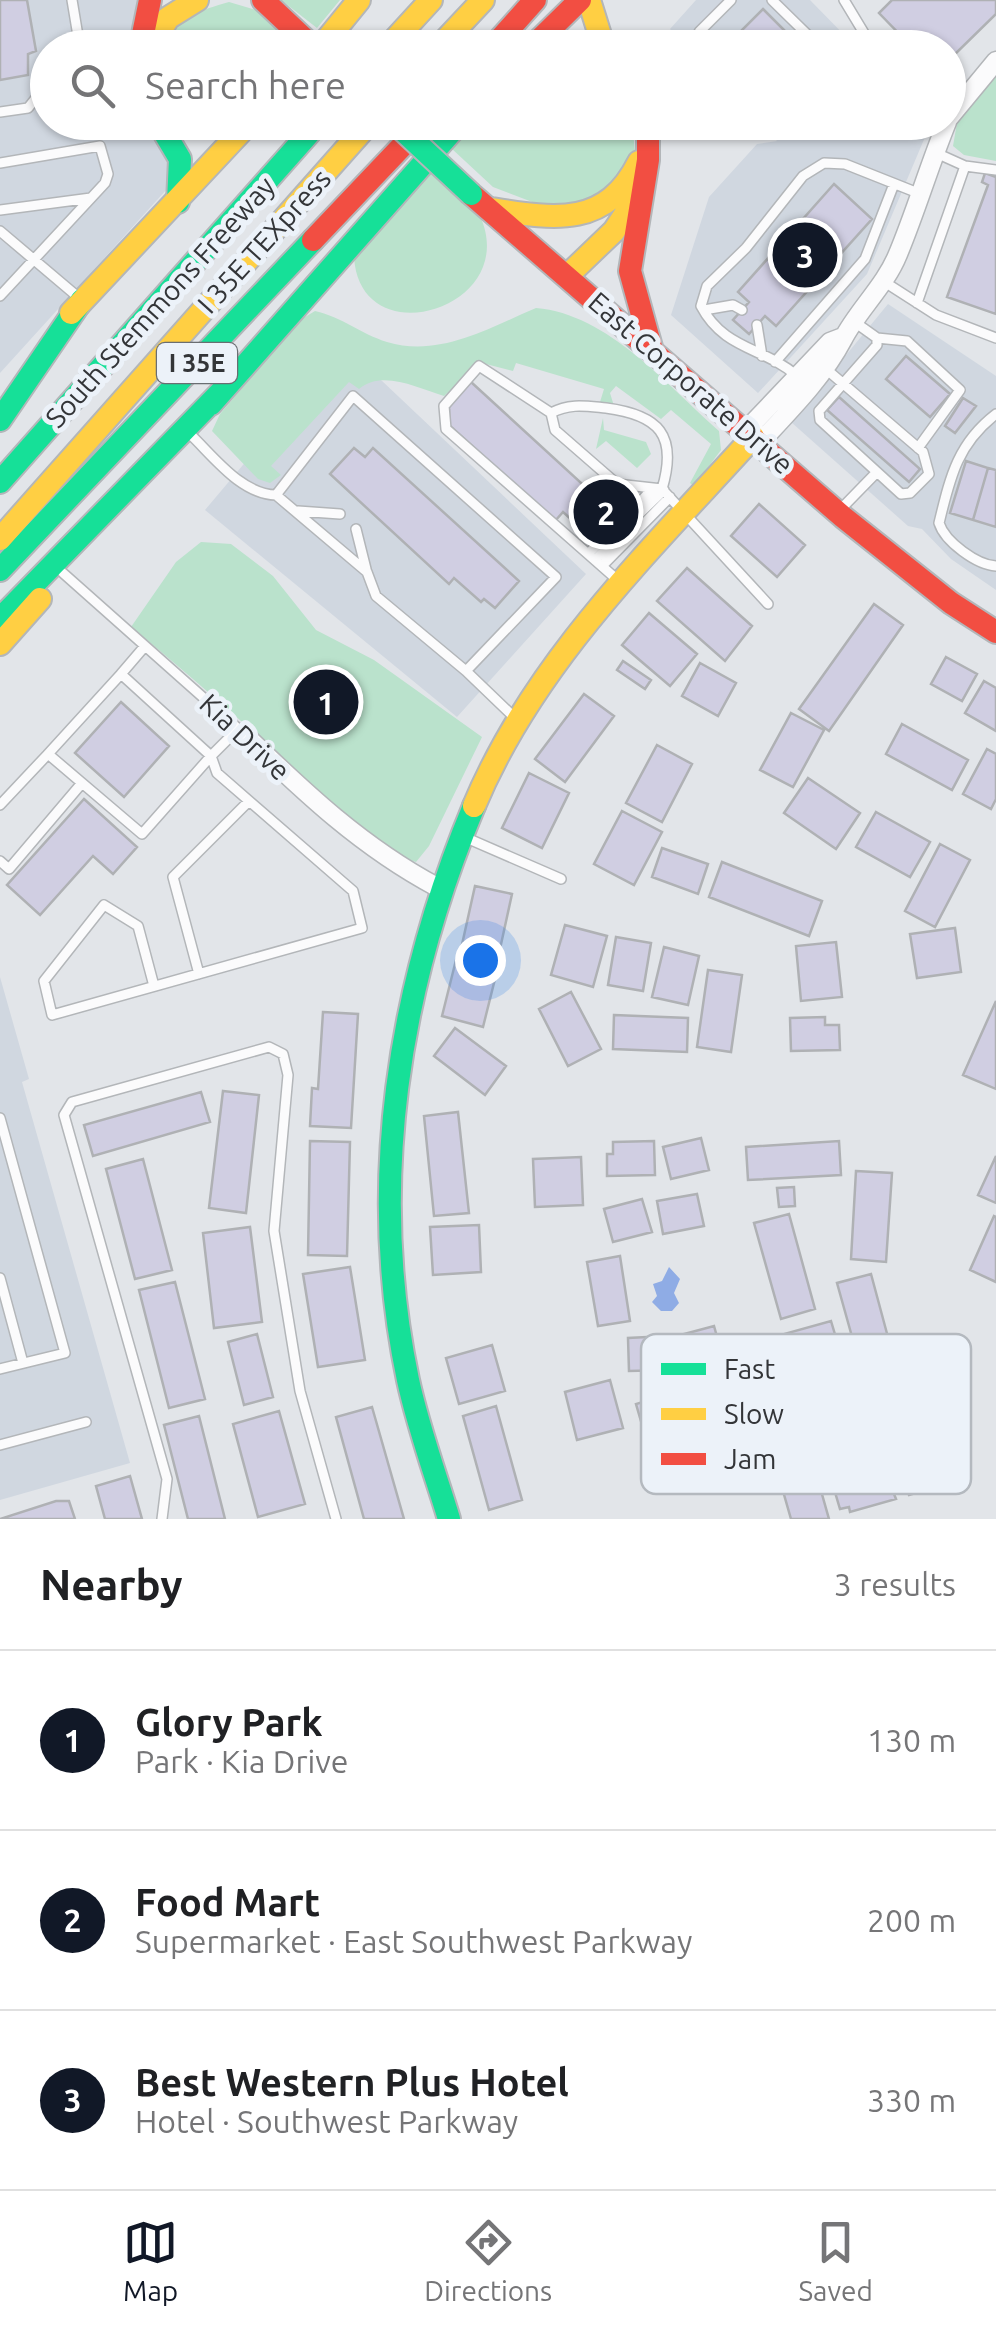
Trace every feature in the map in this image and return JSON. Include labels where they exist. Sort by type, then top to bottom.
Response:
[{"type":"main road","points":[[159,30],[181,6],[197,0]]},
{"type":"main road","points":[[262,0],[296,30]]},
{"type":"main road","points":[[333,30],[359,0]]},
{"type":"main road","points":[[404,30],[431,0]]},
{"type":"main road","points":[[454,30],[482,0]]},
{"type":"main road","points":[[508,30],[535,0]]},
{"type":"main road","points":[[549,30],[580,0]]},
{"type":"main road","points":[[588,0],[598,30]]},
{"type":"main road","points":[[144,30],[151,4]]},
{"type":"main road","points":[[171,140],[183,156],[184,183],[178,202]]},
{"type":"main road","name":"South Stemmons Freeway","points":[[0,390],[234,140]]},
{"type":"main road","name":"South Stemmons Freeway","points":[[0,482],[303,140]]},
{"type":"main road","name":"I 35E TEXpress","points":[[0,539],[354,140]]},
{"type":"main road","name":"I 35E","points":[[0,570],[408,140]]},
{"type":"main road","name":"East Corporate Drive","points":[[413,140],[838,512],[951,603],[996,632]]},
{"type":"main road","points":[[0,644],[444,140]]},
{"type":"main road","points":[[479,201],[557,218],[602,209],[632,181],[640,140]]},
{"type":"main road","points":[[646,140],[630,278],[650,347]]},
{"type":"main road","points":[[567,276],[614,231],[642,186]]},
{"type":"main road","points":[[0,420],[82,300]]},
{"type":"main road","points":[[0,619],[222,391]]},
{"type":"main road","points":[[449,1519],[405,1368],[388,1242],[394,1086],[437,887],[518,721],[573,643],[622,584],[666,495],[753,437]]},
{"type":"street","points":[[966,83],[996,60]]},
{"type":"street","points":[[850,330],[830,342],[754,422],[753,437],[766,436],[837,357],[897,256],[939,140]]},
{"type":"street","name":"Kia Drive","points":[[241,731],[338,824],[389,862],[437,887]]},
{"type":"lane","points":[[72,0],[77,30]]},
{"type":"lane","points":[[701,30],[731,0]]},
{"type":"lane","points":[[772,0],[803,30]]},
{"type":"lane","points":[[848,2],[863,30]]},
{"type":"lane","points":[[0,112],[30,106]]},
{"type":"lane","points":[[0,163],[100,146],[108,174],[91,198],[0,296]]},
{"type":"lane","points":[[934,152],[964,166],[996,170]]},
{"type":"lane","points":[[797,376],[748,352],[710,322],[704,310],[707,286],[746,248],[803,176],[824,163],[845,164],[918,193]]},
{"type":"lane","points":[[917,303],[964,166]]},
{"type":"lane","points":[[775,362],[865,260],[894,184]]},
{"type":"lane","points":[[0,210],[91,198]]},
{"type":"lane","points":[[0,231],[82,300]]},
{"type":"lane","points":[[882,282],[917,303],[996,338]]},
{"type":"lane","points":[[704,310],[733,305],[742,310]]},
{"type":"lane","points":[[757,325],[762,356]]},
{"type":"lane","points":[[850,330],[906,341],[960,390],[918,448]]},
{"type":"lane","points":[[826,369],[843,383],[918,448],[930,474],[910,493],[901,494],[820,420],[819,411],[843,383],[878,345],[878,338]]},
{"type":"lane","points":[[622,584],[446,429],[444,406],[478,366],[551,413],[555,430],[617,484],[666,495],[768,604]]},
{"type":"lane","points":[[276,495],[353,396],[556,577],[466,671]]},
{"type":"lane","points":[[551,413],[566,405],[646,416],[664,434],[670,463],[666,495],[595,560]]},
{"type":"lane","points":[[996,414],[964,444],[952,468],[940,523],[950,541],[983,565],[996,566]]},
{"type":"lane","points":[[187,431],[243,484],[260,494],[276,495],[366,572]]},
{"type":"lane","points":[[838,512],[877,472]]},
{"type":"lane","points":[[633,514],[666,495]]},
{"type":"lane","points":[[296,511],[340,514]]},
{"type":"lane","points":[[356,530],[376,596],[466,671],[518,721]]},
{"type":"lane","points":[[595,560],[610,539]]},
{"type":"lane","name":"Kia Drive","points":[[63,573],[241,731]]},
{"type":"lane","points":[[0,805],[145,646]]},
{"type":"lane","points":[[121,674],[211,756],[217,774],[353,891],[362,928],[52,1015],[44,981],[104,905],[138,926],[154,986]]},
{"type":"lane","points":[[48,754],[142,834],[211,756],[241,731]]},
{"type":"lane","points":[[0,861],[9,870],[82,783]]},
{"type":"lane","points":[[200,974],[173,877],[249,801]]},
{"type":"lane","points":[[460,835],[561,879]]},
{"type":"lane","points":[[162,1519],[167,1480],[64,1115],[72,1102],[269,1047],[283,1054],[288,1075],[274,1230],[288,1332],[336,1519]]},
{"type":"lane","points":[[0,1118],[65,1353],[0,1369]]},
{"type":"lane","points":[[0,1278],[23,1363]]},
{"type":"lane","points":[[0,1445],[86,1422]]},
{"type":"shaded area","points":[[0,0],[138,0],[135,30],[30,30],[30,140],[162,140],[175,153],[177,178],[0,373]]},
{"type":"shaded area","points":[[696,0],[810,0],[839,30],[671,30]]},
{"type":"shaded area","points":[[924,140],[867,274],[758,393],[671,315],[709,197],[757,144]]},
{"type":"shaded area","points":[[888,304],[996,376],[996,590],[951,559],[922,529],[908,526],[791,422]]},
{"type":"shaded area","points":[[344,345],[586,574],[457,717],[205,510]]},
{"type":"shaded area","points":[[0,977],[29,1079],[22,1082],[130,1463],[0,1500]]},
{"type":"green space","points":[[281,0],[340,0],[317,28]]},
{"type":"green space","points":[[229,2],[256,10],[278,30],[173,30],[199,12]]},
{"type":"green space","points":[[996,76],[996,161],[964,155],[953,146],[954,140],[966,140],[966,108]]},
{"type":"green space","points":[[458,140],[634,140],[636,161],[604,198],[548,208],[493,187],[451,148]]},
{"type":"green space","points":[[430,168],[476,210],[487,248],[479,275],[460,296],[435,309],[408,313],[382,306],[363,288],[354,257]]},
{"type":"green space","points":[[536,308],[562,313],[612,337],[719,431],[721,450],[694,486],[690,483],[711,444],[671,410],[661,419],[616,386],[610,393],[614,406],[600,402],[604,389],[516,363],[513,371],[482,363],[444,396],[389,380],[368,383],[359,389],[349,382],[271,466],[281,475],[270,483],[258,479],[212,431],[220,414],[300,320],[315,311],[387,342],[426,346],[482,332]]},
{"type":"green space","points":[[603,418],[604,430],[646,442],[651,454],[637,468],[606,441],[596,449]]},
{"type":"green space","points":[[201,542],[231,544],[273,576],[316,630],[374,660],[482,737],[429,846],[416,862],[379,846],[347,821],[289,764],[131,627],[176,562]]},
{"type":"water","points":[[669,1267],[680,1279],[674,1293],[679,1303],[672,1311],[661,1311],[652,1302],[657,1296],[653,1284],[662,1281]]},
{"type":"building","points":[[0,0],[27,0],[32,30],[28,75],[0,80]]},
{"type":"building","points":[[892,0],[996,0],[996,14],[966,43],[966,30],[896,30],[879,13]]},
{"type":"building","points":[[763,9],[784,30],[742,30]]},
{"type":"building","points":[[985,173],[996,177],[996,314],[947,297],[988,185],[982,182]]},
{"type":"building","points":[[834,184],[872,219],[776,326],[765,316],[749,334],[733,320],[749,302],[738,292]]},
{"type":"building","points":[[906,356],[950,394],[930,417],[886,379]]},
{"type":"building","points":[[471,382],[616,515],[600,532],[592,538],[563,512],[555,521],[449,425],[449,406]]},
{"type":"building","points":[[839,397],[920,469],[909,482],[827,410]]},
{"type":"building","points":[[963,398],[976,406],[955,433],[945,426]]},
{"type":"building","points":[[354,448],[365,457],[373,448],[519,581],[495,608],[484,599],[481,602],[454,578],[449,584],[330,474]]},
{"type":"building","points":[[966,461],[988,468],[973,520],[950,513]]},
{"type":"building","points":[[988,468],[996,470],[996,527],[973,520]]},
{"type":"building","points":[[759,504],[805,545],[777,577],[731,536]]},
{"type":"building","points":[[624,506],[641,521],[618,547],[601,531]]},
{"type":"building","points":[[687,568],[752,626],[725,661],[657,601]]},
{"type":"building","points":[[874,604],[903,625],[829,731],[799,709]]},
{"type":"building","points":[[649,613],[697,654],[670,686],[622,645]]},
{"type":"building","points":[[946,657],[977,674],[962,701],[931,684]]},
{"type":"building","points":[[623,661],[651,680],[645,689],[617,670]]},
{"type":"building","points":[[700,663],[736,683],[718,716],[682,696]]},
{"type":"building","points":[[984,681],[996,688],[996,731],[965,713]]},
{"type":"building","points":[[584,694],[614,716],[565,782],[535,759]]},
{"type":"building","points":[[121,702],[169,746],[124,797],[75,753]]},
{"type":"building","points":[[791,713],[824,730],[793,787],[760,770]]},
{"type":"building","points":[[902,724],[968,760],[952,790],[886,754]]},
{"type":"building","points":[[657,745],[692,764],[662,822],[626,803]]},
{"type":"building","points":[[987,749],[996,754],[996,799],[991,809],[963,794]]},
{"type":"building","points":[[529,773],[569,793],[542,848],[502,828]]},
{"type":"building","points":[[808,778],[860,813],[836,849],[784,813]]},
{"type":"building","points":[[84,799],[137,847],[113,874],[93,856],[40,915],[7,885]]},
{"type":"building","points":[[622,811],[662,832],[634,885],[594,864]]},
{"type":"building","points":[[876,812],[930,842],[910,877],[856,847]]},
{"type":"building","points":[[940,844],[970,860],[935,927],[905,911]]},
{"type":"building","points":[[662,848],[708,864],[698,894],[652,877]]},
{"type":"building","points":[[722,862],[822,901],[809,936],[709,897]]},
{"type":"building","points":[[475,886],[512,894],[498,958],[461,949]]},
{"type":"building","points":[[565,925],[607,936],[593,987],[551,975]]},
{"type":"building","points":[[955,928],[961,972],[917,978],[910,934]]},
{"type":"building","points":[[616,937],[651,943],[643,991],[608,985]]},
{"type":"building","points":[[836,942],[842,997],[801,1001],[796,946]]},
{"type":"building","points":[[664,947],[699,956],[688,1005],[652,997]]},
{"type":"building","points":[[456,960],[497,971],[483,1027],[442,1016]]},
{"type":"building","points":[[708,970],[742,975],[731,1052],[697,1047]]},
{"type":"building","points":[[571,992],[601,1049],[568,1066],[539,1009]]},
{"type":"building","points":[[996,1001],[996,1089],[963,1075]]},
{"type":"building","points":[[323,1012],[358,1014],[351,1128],[310,1126],[312,1088],[318,1089]]},
{"type":"building","points":[[614,1015],[688,1018],[687,1052],[613,1049]]},
{"type":"building","points":[[825,1017],[825,1025],[839,1025],[840,1050],[791,1051],[790,1018]]},
{"type":"building","points":[[455,1028],[506,1066],[485,1095],[434,1056]]},
{"type":"building","points":[[223,1091],[259,1095],[246,1213],[209,1208]]},
{"type":"building","points":[[201,1092],[210,1122],[93,1156],[84,1125]]},
{"type":"building","points":[[458,1112],[469,1213],[434,1216],[424,1116]]},
{"type":"building","points":[[701,1138],[709,1170],[671,1179],[663,1147]]},
{"type":"building","points":[[310,1141],[350,1142],[347,1256],[308,1255]]},
{"type":"building","points":[[654,1141],[655,1175],[607,1176],[607,1154],[613,1154],[613,1142]]},
{"type":"building","points":[[839,1141],[841,1175],[748,1180],[746,1147]]},
{"type":"building","points":[[996,1156],[996,1203],[978,1195]]},
{"type":"building","points":[[581,1157],[583,1205],[535,1207],[533,1159]]},
{"type":"building","points":[[143,1159],[172,1270],[135,1279],[106,1169]]},
{"type":"building","points":[[856,1171],[892,1173],[886,1262],[851,1259]]},
{"type":"building","points":[[794,1187],[795,1206],[779,1207],[777,1188]]},
{"type":"building","points":[[697,1194],[704,1226],[663,1234],[657,1201]]},
{"type":"building","points":[[642,1199],[652,1232],[613,1242],[604,1209]]},
{"type":"building","points":[[789,1214],[815,1309],[781,1319],[754,1223]]},
{"type":"building","points":[[996,1217],[996,1282],[970,1270]]},
{"type":"building","points":[[479,1225],[481,1272],[433,1275],[430,1227]]},
{"type":"building","points":[[250,1227],[262,1322],[214,1328],[203,1233]]},
{"type":"building","points":[[620,1256],[630,1321],[598,1326],[587,1262]]},
{"type":"building","points":[[350,1267],[365,1360],[318,1367],[303,1274]]},
{"type":"building","points":[[871,1274],[887,1334],[851,1334],[837,1283]]},
{"type":"building","points":[[175,1282],[205,1399],[169,1408],[139,1290]]},
{"type":"building","points":[[831,1321],[835,1334],[784,1334]]},
{"type":"building","points":[[714,1326],[716,1334],[684,1334]]},
{"type":"building","points":[[257,1334],[273,1397],[244,1405],[228,1342]]},
{"type":"building","points":[[641,1337],[641,1371],[629,1371],[628,1338]]},
{"type":"building","points":[[492,1345],[505,1391],[459,1404],[446,1358]]},
{"type":"building","points":[[610,1380],[623,1428],[577,1440],[565,1392]]},
{"type":"building","points":[[496,1406],[522,1500],[489,1510],[463,1416]]},
{"type":"building","points":[[372,1407],[404,1519],[364,1519],[336,1417]]},
{"type":"building","points":[[279,1411],[305,1504],[258,1517],[233,1424]]},
{"type":"building","points":[[199,1416],[225,1519],[188,1519],[164,1425]]},
{"type":"building","points":[[130,1476],[142,1519],[105,1519],[96,1486]]},
{"type":"building","points":[[784,1494],[822,1494],[829,1519],[791,1519]]},
{"type":"building","points":[[836,1494],[894,1494],[896,1499],[850,1512],[849,1507],[840,1509]]},
{"type":"building","points":[[56,1501],[69,1501],[75,1519],[0,1519]]},
{"type":"traffic: fast","points":[[169,140],[180,159],[178,202]]},
{"type":"traffic: fast","points":[[0,482],[303,140]]},
{"type":"traffic: fast","points":[[413,140],[471,194]]},
{"type":"traffic: fast","points":[[211,404],[444,140]]},
{"type":"traffic: fast","points":[[0,570],[313,240]]},
{"type":"traffic: fast","points":[[0,420],[82,300]]},
{"type":"traffic: fast","points":[[0,619],[222,391]]},
{"type":"traffic: fast","points":[[449,1519],[412,1398],[396,1307],[390,1234],[391,1161],[397,1088],[409,1016],[426,945],[474,806]]},
{"type":"traffic: slow","points":[[161,30],[168,18],[197,0]]},
{"type":"traffic: slow","points":[[335,30],[359,0]]},
{"type":"traffic: slow","points":[[404,30],[431,0]]},
{"type":"traffic: slow","points":[[455,30],[483,0]]},
{"type":"traffic: slow","points":[[589,0],[598,30]]},
{"type":"traffic: slow","points":[[71,313],[233,140]]},
{"type":"traffic: slow","points":[[0,539],[354,140]]},
{"type":"traffic: slow","points":[[491,209],[557,216],[595,209],[626,183],[639,162]]},
{"type":"traffic: slow","points":[[567,276],[614,231],[636,198]]},
{"type":"traffic: slow","points":[[474,806],[499,753],[561,656],[635,566],[753,437]]},
{"type":"traffic: slow","points":[[0,644],[40,599]]},
{"type":"traffic: jam","points":[[144,30],[150,0]]},
{"type":"traffic: jam","points":[[263,0],[295,30]]},
{"type":"traffic: jam","points":[[508,30],[535,0]]},
{"type":"traffic: jam","points":[[549,30],[580,0]]},
{"type":"traffic: jam","points":[[313,240],[408,140]]},
{"type":"traffic: jam","points":[[648,140],[630,271],[651,347]]},
{"type":"traffic: jam","points":[[471,194],[843,517],[951,603],[996,632]]},
{"type":"place","name":"Best Western Plus Hotel","points":[[805,255]]},
{"type":"place","name":"Food Mart","points":[[606,512]]},
{"type":"place","name":"Glory Park","points":[[326,702]]}]
